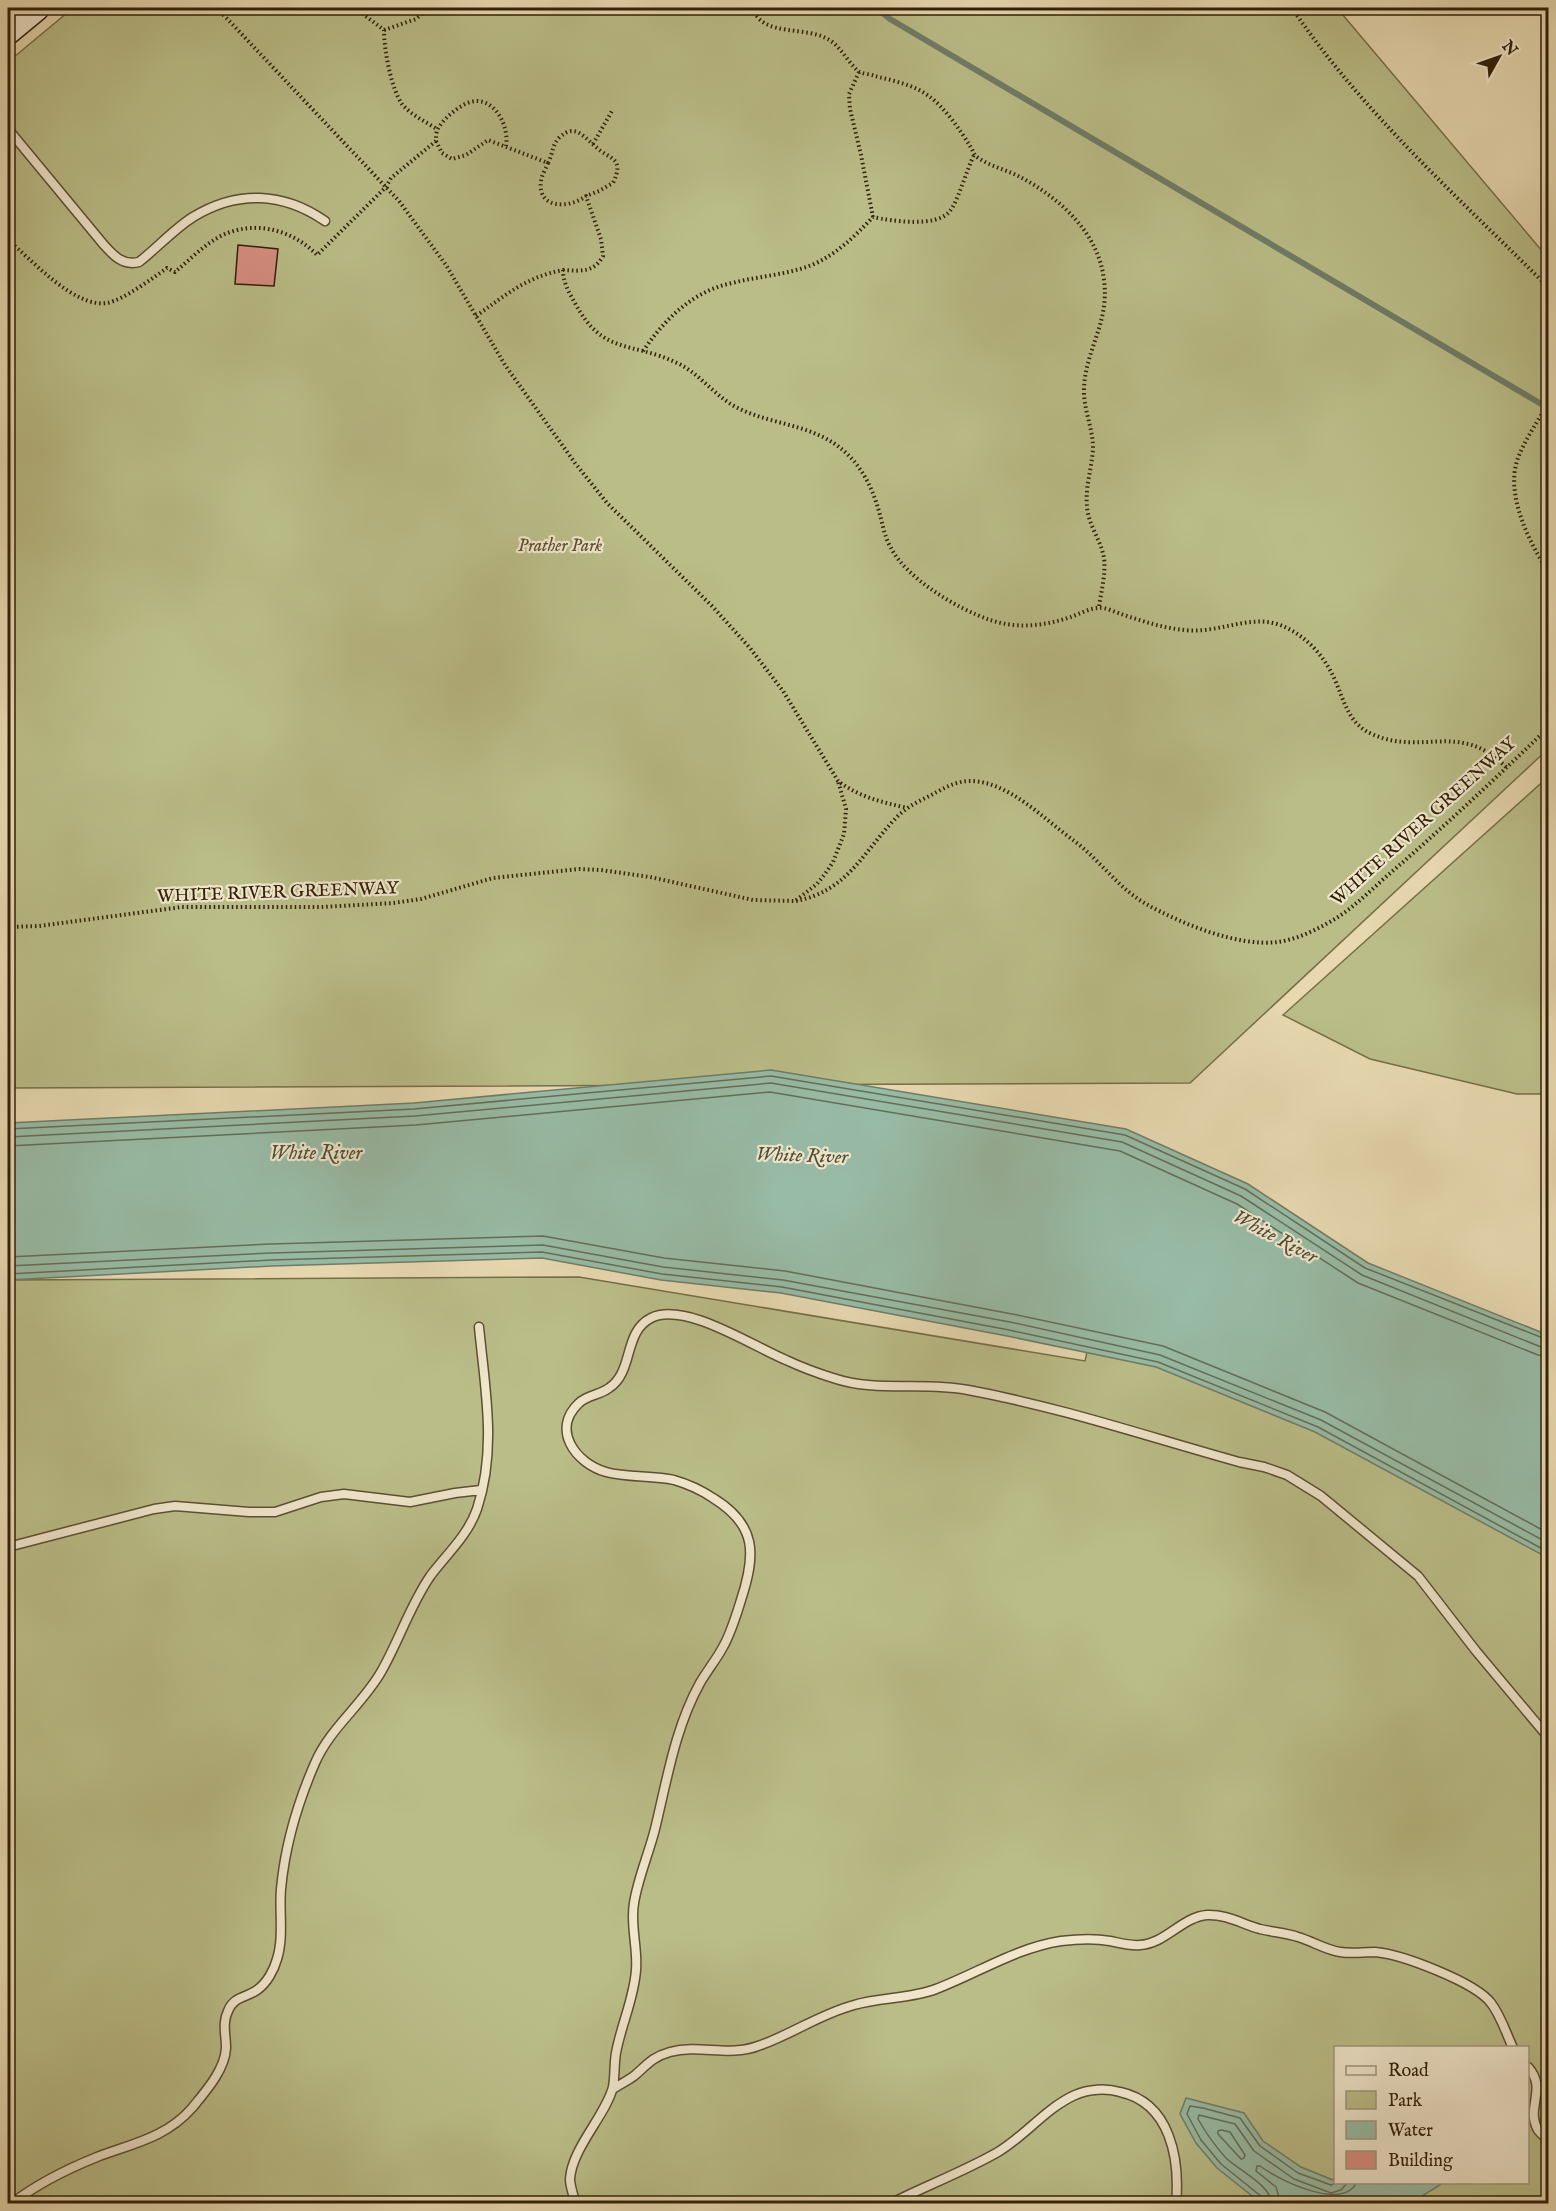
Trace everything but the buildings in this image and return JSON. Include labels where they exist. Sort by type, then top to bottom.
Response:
[{"type":"street","points":[[8,32],[38,8]]},
{"type":"lane","points":[[8,129],[108,250],[124,262],[139,262],[192,217],[224,203],[268,197],[285,200],[310,211],[325,221]]},
{"type":"lane","points":[[576,2204],[570,2176],[613,2089],[615,2057],[627,2017],[636,1972],[633,1904],[674,1747],[698,1685],[723,1647],[731,1629],[748,1576],[750,1555],[748,1536],[741,1520],[718,1501],[691,1486],[671,1479],[607,1473],[584,1460],[574,1451],[568,1441],[567,1420],[570,1412],[583,1398],[608,1390],[617,1382],[639,1327],[650,1318],[664,1314],[720,1326],[787,1361],[849,1383],[962,1388],[1017,1399],[1287,1475],[1321,1496],[1418,1576],[1476,1651],[1548,1737]]},
{"type":"lane","points":[[11,2204],[33,2188],[77,2166],[160,2134],[184,2117],[224,2060],[225,2019],[232,2002],[256,1992],[266,1982],[278,1958],[281,1887],[286,1860],[295,1820],[315,1763],[333,1733],[380,1674],[424,1586],[455,1548],[474,1517],[486,1473],[489,1440],[486,1372],[479,1327]]},
{"type":"lane","points":[[8,1547],[154,1509],[175,1506],[276,1512],[321,1497],[344,1494],[410,1502],[481,1490]]},
{"type":"lane","points":[[613,2089],[634,2076],[650,2060],[669,2052],[709,2048],[727,2052],[756,2047],[830,2012],[881,1999],[926,1993],[1006,1957],[1040,1946],[1081,1939],[1140,1945],[1159,1939],[1193,1919],[1207,1915],[1233,1919],[1260,1929],[1297,1937],[1335,1952],[1347,1954],[1375,1952],[1391,1955],[1457,1979],[1484,1995],[1492,2004],[1512,2046]]},
{"type":"lane","points":[[1529,2069],[1537,2082],[1533,2114],[1538,2130],[1548,2140]]},
{"type":"lane","points":[[890,2204],[1006,2147],[1047,2113],[1075,2096],[1102,2089],[1115,2090],[1147,2104],[1165,2125],[1173,2146],[1178,2172],[1176,2204]]},
{"type":"path","points":[[217,8],[386,188],[415,222],[440,256],[505,365],[586,478],[619,515],[704,597],[750,648],[783,691],[838,781],[846,809],[846,822],[841,842],[825,874],[817,884],[795,901]]},
{"type":"path","points":[[355,8],[384,30],[392,78],[398,97],[409,111],[437,129]]},
{"type":"path","points":[[384,30],[416,19],[428,8]]},
{"type":"path","points":[[752,8],[757,19],[767,26],[813,32],[828,39],[842,51],[859,72],[908,86],[930,97],[964,137],[974,155],[1021,177],[1061,205],[1078,222],[1090,239],[1103,270],[1106,303],[1084,385],[1085,406],[1093,449],[1087,506],[1089,519],[1102,551],[1104,566],[1099,607]]},
{"type":"path","points":[[1292,8],[1345,77],[1419,160],[1548,287]]},
{"type":"path","points":[[859,72],[849,94],[850,109],[873,217]]},
{"type":"path","points":[[506,146],[508,136],[505,124],[494,110],[481,101],[474,100],[466,103],[437,129],[436,141],[442,153],[452,159],[466,155],[488,140],[548,163]]},
{"type":"path","points":[[593,144],[612,111]]},
{"type":"path","points":[[574,131],[579,132],[613,157],[617,166],[613,183],[608,187],[572,204],[562,206],[548,200],[543,191],[541,181],[548,163],[555,143],[565,133],[574,131]]},
{"type":"path","points":[[8,240],[75,295],[90,303],[109,303],[141,286],[167,268],[175,272],[207,246],[231,232],[260,228],[275,230],[297,238],[317,255],[386,188],[391,178],[436,141]]},
{"type":"path","points":[[873,217],[892,221],[926,221],[942,218],[948,214],[956,201],[974,155]]},
{"type":"path","points":[[476,316],[523,283],[542,274],[563,270],[590,270],[596,267],[603,256],[601,239],[586,196]]},
{"type":"path","points":[[643,351],[665,322],[696,297],[724,285],[780,275],[813,264],[848,243],[873,217]]},
{"type":"path","points":[[563,270],[563,278],[576,305],[597,333],[624,348],[643,351],[686,368],[735,407],[821,436],[843,450],[856,462],[874,494],[892,551],[923,583],[956,603],[989,620],[1018,626],[1042,625],[1099,607],[1158,626],[1186,631],[1217,630],[1254,621],[1284,627],[1307,642],[1322,658],[1334,678],[1345,709],[1362,729],[1379,737],[1400,742],[1446,740],[1466,743],[1482,749],[1508,768]]},
{"type":"path","points":[[1548,403],[1523,447],[1514,473],[1516,494],[1526,532],[1548,571]]},
{"type":"path","name":"WHITE RIVER GREENWAY","points":[[8,927],[50,925],[182,907],[321,907],[393,903],[502,877],[579,869],[641,876],[753,900],[795,901],[811,898],[835,885],[860,862],[907,808],[949,786],[978,782],[996,787],[1019,799],[1077,844],[1122,886],[1145,903],[1217,933],[1252,942],[1276,942],[1311,932],[1340,916],[1508,768],[1548,728]]},
{"type":"path","points":[[838,781],[848,789],[869,799],[907,808]]},
{"type":"green space","name":"Prather Park","points":[[73,8],[1337,8],[1548,258],[1548,749],[1190,1083],[8,1088],[8,62]]},
{"type":"green space","points":[[1548,777],[1548,1094],[1517,1094],[1370,1059],[1283,1015]]},
{"type":"green space","points":[[579,1277],[1085,1361],[1096,1312],[1548,1494],[1548,2203],[8,2203],[8,1280]]},
{"type":"water","name":"White River","points":[[771,1070],[1126,1129],[1248,1184],[1368,1263],[1548,1335],[1548,1558],[1315,1432],[1156,1367],[781,1293],[661,1280],[542,1258],[272,1266],[8,1280],[8,1123],[414,1103]]},
{"type":"water","points":[[1186,2098],[1244,2113],[1263,2141],[1301,2167],[1334,2179],[1334,2184],[1441,2184],[1411,2203],[1261,2203],[1217,2168],[1196,2143],[1180,2114]]},
{"type":"waterway","points":[[876,8],[890,19],[1548,408]]}]
